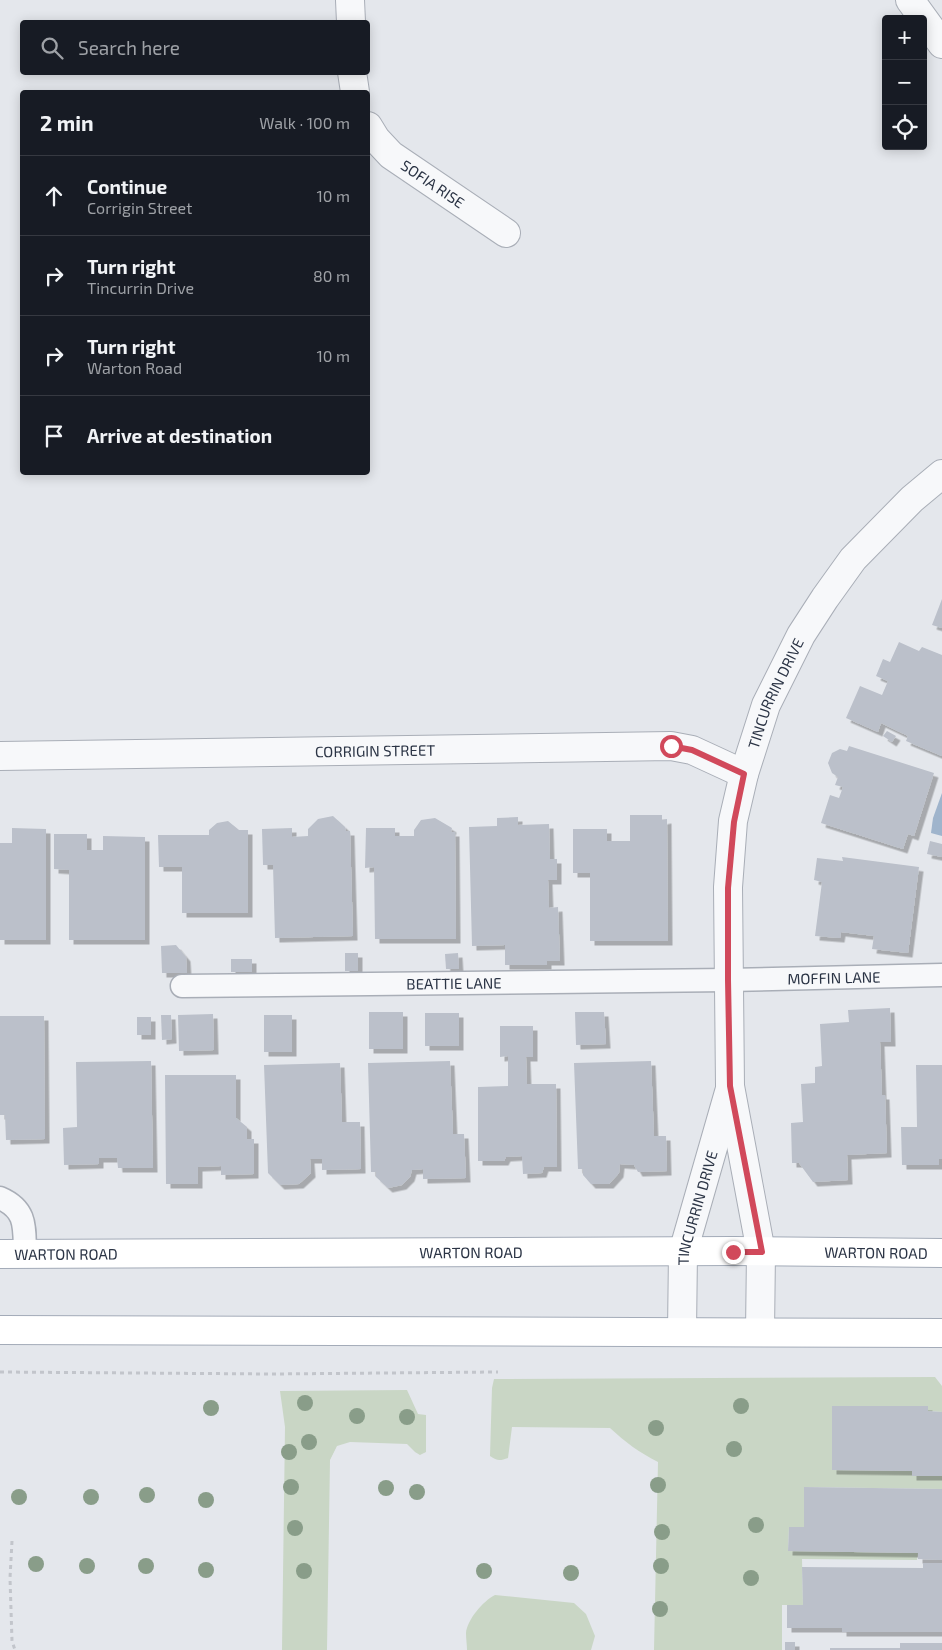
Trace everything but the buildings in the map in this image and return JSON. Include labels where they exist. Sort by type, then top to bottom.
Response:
[{"type":"main road","name":"WARTON ROAD","points":[[12,1254],[942,1253]]},
{"type":"main road","points":[[0,1330],[942,1333]]},
{"type":"street","points":[[350,0],[351,20]]},
{"type":"street","points":[[910,0],[942,44]]},
{"type":"street","points":[[352,75],[355,90]]},
{"type":"street","name":"SOFIA RISE","points":[[370,129],[376,139],[391,155],[506,234]]},
{"type":"street","name":"TINCURRIN DRIVE","points":[[760,1332],[762,1252],[730,1086],[728,888],[734,822],[744,774],[766,705],[801,635],[825,598],[852,560],[912,499],[942,474]]},
{"type":"street","name":"CORRIGIN STREET","points":[[0,756],[671,746],[692,750],[744,774]]},
{"type":"street","name":"TINCURRIN DRIVE","points":[[682,1332],[683,1252],[730,1086]]},
{"type":"lane","name":"MOFFIN LANE","points":[[728,980],[942,975]]},
{"type":"lane","name":"BEATTIE LANE","points":[[182,986],[728,980]]},
{"type":"lane","points":[[0,1198],[9,1202],[21,1214],[24,1221],[12,1254]]},
{"type":"path","points":[[0,1372],[498,1372]]},
{"type":"path","points":[[12,1541],[10,1578],[12,1641],[15,1650]]},
{"type":"green space","points":[[935,1377],[942,1386],[942,1412],[928,1411],[928,1406],[832,1406],[833,1470],[912,1471],[912,1475],[942,1476],[942,1489],[804,1487],[804,1527],[789,1527],[788,1551],[918,1553],[917,1560],[802,1559],[803,1605],[782,1605],[782,1650],[654,1650],[658,1462],[633,1447],[610,1428],[512,1427],[508,1458],[499,1460],[490,1456],[492,1388],[494,1379]]},
{"type":"green space","points":[[407,1390],[418,1414],[426,1415],[426,1452],[420,1455],[407,1444],[350,1442],[337,1446],[330,1460],[327,1650],[282,1650],[285,1427],[280,1391]]},
{"type":"green space","points":[[495,1595],[574,1603],[586,1614],[595,1636],[591,1650],[467,1650],[466,1633],[469,1622],[481,1606]]},
{"type":"water","points":[[942,793],[942,836],[931,833],[933,818]]},
{"type":"route","points":[[671,746],[692,750],[744,774],[734,822],[728,888],[730,1086],[762,1252],[733,1252]]}]
